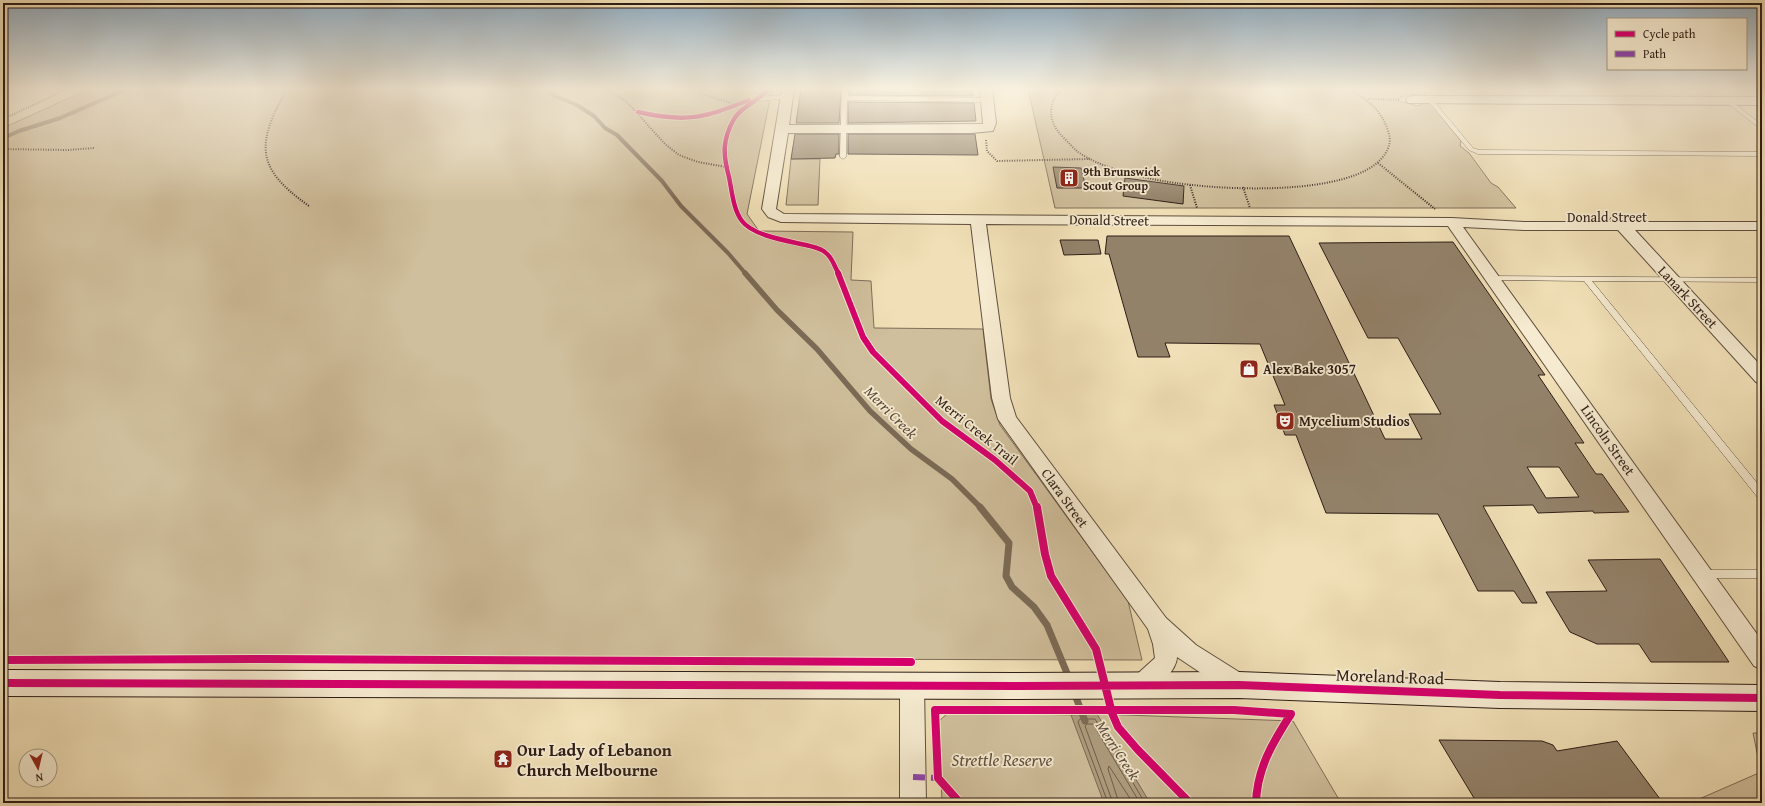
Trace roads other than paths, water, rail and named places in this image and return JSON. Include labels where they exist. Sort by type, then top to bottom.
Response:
[{"type":"main road","name":"Moreland Road","points":[[3,683],[1017,686],[1239,685],[1508,695],[1762,698]]},
{"type":"street","points":[[781,129],[971,129],[988,128],[989,127]]},
{"type":"street","name":"Donald Street","points":[[781,129],[769,209],[773,214],[788,218],[1452,222],[1524,226],[1618,221],[1762,218]]},
{"type":"street","name":"Clara Street","points":[[978,219],[1004,412],[1014,429],[1158,625],[1188,652],[1239,685]]},
{"type":"street","name":"Donald Street","points":[[1618,221],[1762,226]]},
{"type":"street","name":"Lanark Street","points":[[1618,221],[1762,378]]},
{"type":"street","name":"Lincoln Street","points":[[1452,222],[1762,659]]},
{"type":"street","name":"Clara Street","points":[[1135,685],[1166,662],[1167,655],[1165,645],[1158,625]]},
{"type":"street","points":[[912,685],[913,803]]},
{"type":"lane","points":[[1452,127],[1471,149],[1478,152],[1762,154]]},
{"type":"lane","points":[[843,158],[845,129]]},
{"type":"lane","points":[[1492,278],[1762,280]]},
{"type":"lane","points":[[1586,279],[1762,496]]},
{"type":"lane","points":[[1702,574],[1762,574]]},
{"type":"water","points":[[1097,714],[1150,803],[1104,803],[1071,715]]},
{"type":"waterway","points":[[3,138],[33,127]]},
{"type":"waterway","name":"Merri Creek","points":[[604,127],[617,135],[662,181],[681,206],[728,253],[746,274]]},
{"type":"waterway","name":"Merri Creek","points":[[745,273],[777,310],[817,349],[870,411],[911,449],[952,479],[980,507]]},
{"type":"waterway","name":"Merri Creek","points":[[980,507],[1009,543],[1006,576],[1012,587],[1034,607],[1047,625],[1069,678]]},
{"type":"waterway","name":"Merri Creek","points":[[1074,692],[1085,721]]},
{"type":"place","name":"9th Brunswick Scout Group","points":[[1069,178]]},
{"type":"place","name":"Alex Bake 3057","points":[[1249,369]]},
{"type":"place","name":"Mycelium Studios","points":[[1285,421]]},
{"type":"place","name":"Our Lady of Lebanon Church Melbourne","points":[[503,759]]},
{"type":"park label","name":"Strettle Reserve","points":[[1002,759]]}]
